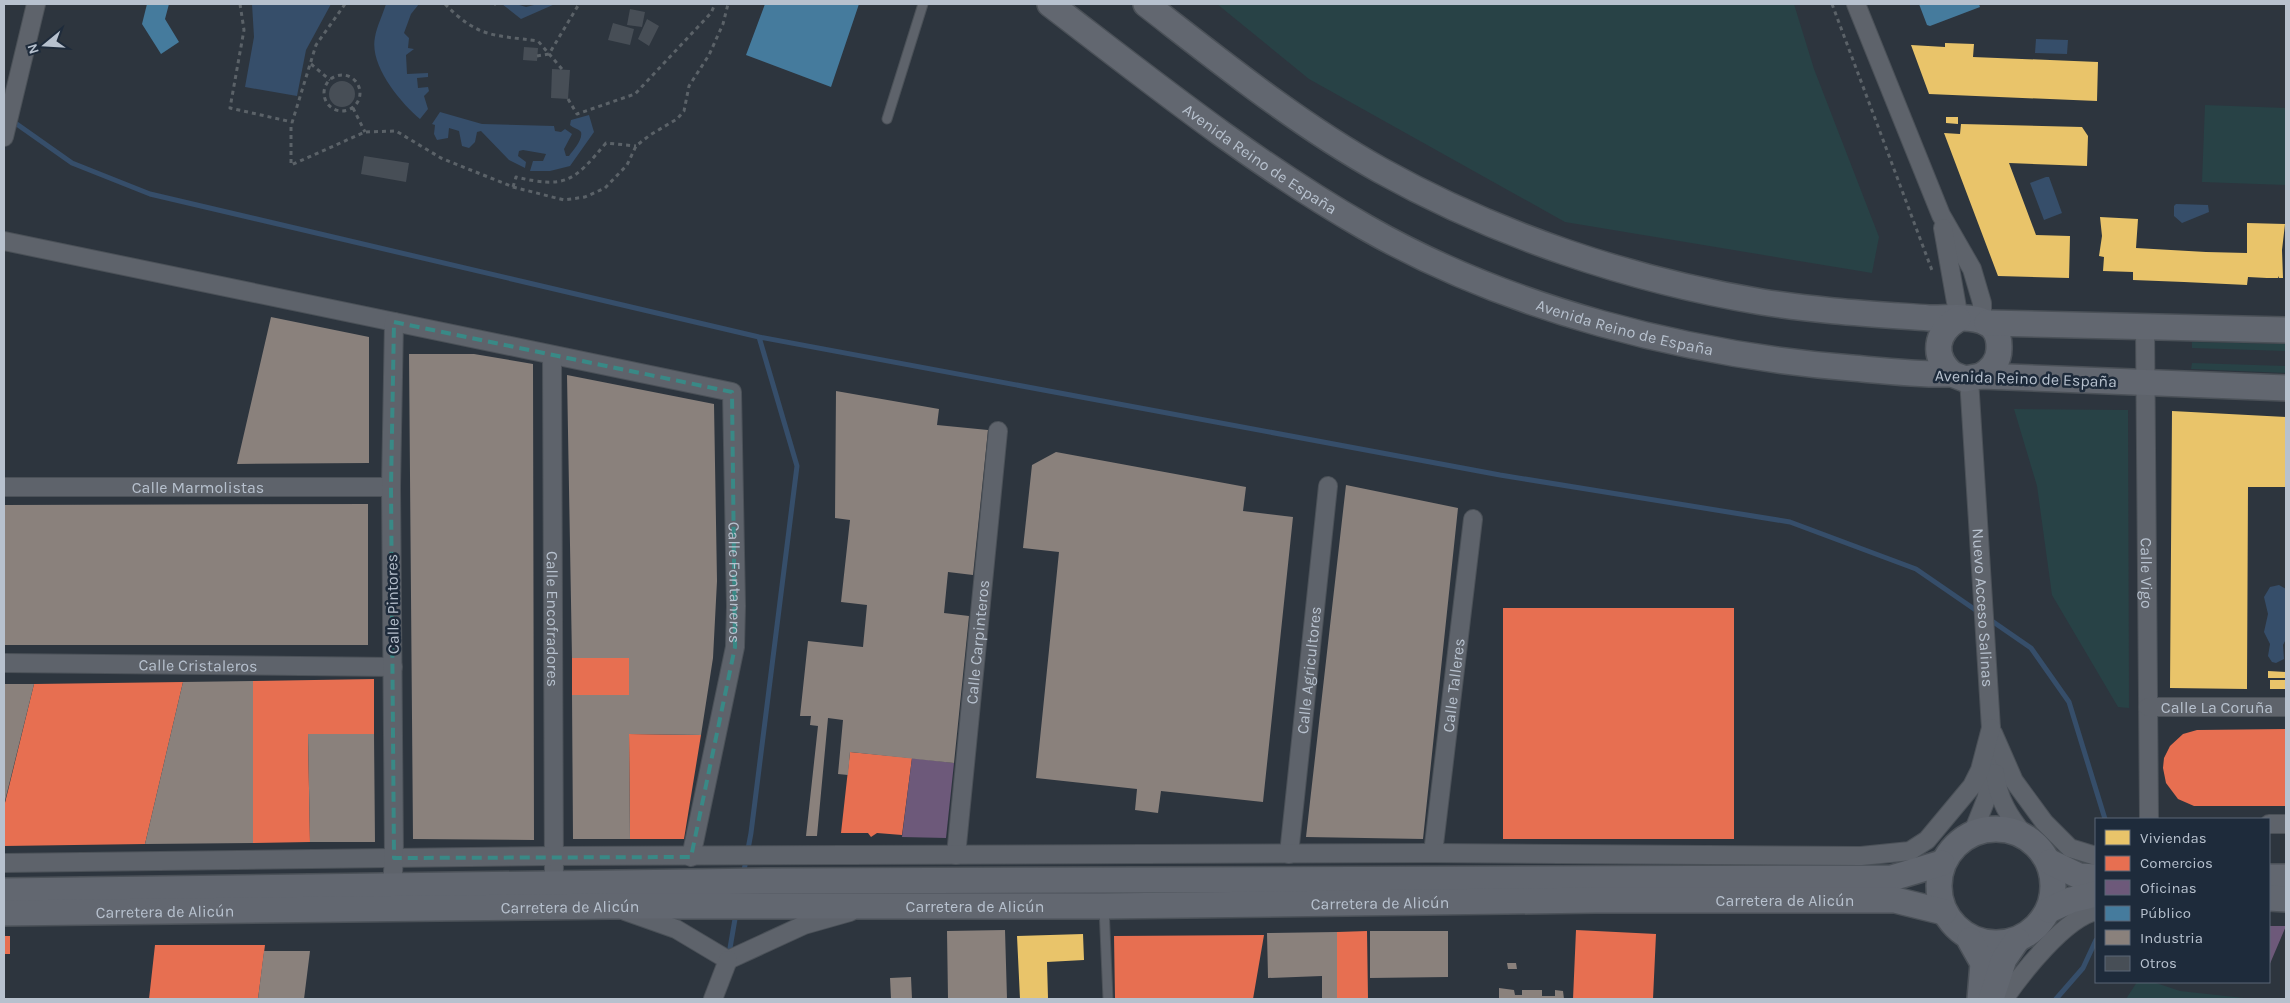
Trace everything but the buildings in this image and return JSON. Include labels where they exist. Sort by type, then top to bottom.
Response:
[{"type":"main road","name":"Avenida Reino de España","points":[[1050,4],[1210,126],[1365,227],[1419,255],[1476,279],[1547,306],[1613,327],[1716,351],[1838,367],[1967,376],[2286,388]]},
{"type":"main road","points":[[1146,4],[1269,98],[1348,151],[1420,191],[1540,242],[1639,275],[1762,302],[1860,313],[1972,321],[2286,330]]},
{"type":"main road","points":[[1972,321],[1997,336],[1999,352],[1993,366],[1967,376],[1940,359],[1939,340],[1943,331],[1972,321]]},
{"type":"main road","points":[[1980,999],[1983,963],[1970,940],[1952,925],[1944,912],[1939,889],[1942,863],[1959,841],[1973,832],[1996,828],[2010,830],[2025,836],[2041,849],[2050,862],[2053,892],[2066,909]]},
{"type":"main road","points":[[2050,862],[2088,876]]},
{"type":"main road","name":"Carretera de Alicún","points":[[4,913],[702,905],[766,893],[1892,878],[1942,863]]},
{"type":"main road","points":[[2270,877],[2286,877]]},
{"type":"main road","name":"Carretera de Alicún","points":[[14,891],[715,882],[766,893],[877,904],[1104,906],[1596,900],[1894,900],[1944,912]]},
{"type":"main road","points":[[1991,999],[2004,959],[2017,940],[2035,926],[2095,894]]},
{"type":"main road","points":[[2270,898],[2286,898]]},
{"type":"main road","points":[[1970,940],[1995,944],[2017,940]]},
{"type":"street","points":[[4,136],[36,4]]},
{"type":"street","points":[[1856,4],[1941,216],[1972,321]]},
{"type":"street","points":[[1941,216],[1972,269],[1982,303],[1972,321]]},
{"type":"street","points":[[4,240],[552,355]]},
{"type":"street","name":"Calle Pintores","points":[[392,886],[394,858],[391,487],[394,322]]},
{"type":"street","name":"Calle Vigo","points":[[2144,325],[2149,818]]},
{"type":"street","name":"Calle Fontaneros","points":[[552,355],[732,392],[735,646],[691,856]]},
{"type":"street","name":"Calle Encofradores","points":[[552,355],[554,883]]},
{"type":"street","name":"Nuevo Acceso Salinas","points":[[1967,376],[1991,728],[1987,797],[1973,832]]},
{"type":"street","name":"Calle Carpinteros","points":[[956,855],[998,431]]},
{"type":"street","name":"Calle Agricultores","points":[[1289,854],[1328,486]]},
{"type":"street","name":"Calle Marmolistas","points":[[4,487],[391,487]]},
{"type":"street","name":"Calle Talleres","points":[[1433,853],[1473,519]]},
{"type":"street","name":"Calle Cristaleros","points":[[4,663],[393,667]]},
{"type":"street","name":"Calle La Coruña","points":[[2148,707],[2286,707]]},
{"type":"street","points":[[1991,728],[1997,786],[2009,817],[2025,836]]},
{"type":"street","points":[[1991,728],[2014,781],[2044,822],[2070,848],[2095,856]]},
{"type":"street","points":[[4,863],[553,856],[1433,853],[1861,856],[1910,851],[1927,840],[1972,786],[1980,770],[1991,728]]},
{"type":"street","points":[[2270,824],[2286,824]]},
{"type":"street","points":[[162,861],[165,889]]},
{"type":"street","points":[[14,891],[23,862]]},
{"type":"street","points":[[713,999],[728,960],[804,925],[877,904]]},
{"type":"street","points":[[611,906],[676,929],[728,960]]},
{"type":"street","points":[[2004,999],[2020,977],[2066,928],[2066,909],[2095,912]]},
{"type":"lane","points":[[887,119],[923,4]]},
{"type":"lane","points":[[1104,906],[1108,999]]},
{"type":"path","points":[[240,4],[244,30],[230,108],[292,122]]},
{"type":"path","points":[[345,4],[316,45],[292,122],[291,164],[365,132],[396,131],[441,158],[513,187],[564,200],[585,197],[605,188],[627,165],[636,146],[677,119],[684,111],[689,86],[709,55],[723,24],[728,4]]},
{"type":"path","points":[[445,4],[458,17],[486,34],[538,41],[562,69]]},
{"type":"path","points":[[537,56],[549,54],[579,4]]},
{"type":"path","points":[[568,99],[577,114],[634,94],[711,13],[715,4]]},
{"type":"path","points":[[1832,4],[1934,276]]},
{"type":"path","points":[[311,64],[330,80]]},
{"type":"path","points":[[334,76],[346,76],[356,82],[360,93],[359,99],[352,108],[341,112],[330,107],[326,102],[324,90],[330,80],[334,76]]},
{"type":"path","points":[[352,108],[365,132]]},
{"type":"path","points":[[513,187],[516,177],[542,184],[564,182],[584,169],[606,143],[636,146]]},
{"type":"highlighted area","points":[[394,322],[732,392],[735,647],[691,857],[394,858],[391,487]]},
{"type":"green space","points":[[1217,4],[1794,4],[1814,69],[1879,237],[1872,273],[1565,222],[1309,79]]},
{"type":"green space","points":[[2205,105],[2286,108],[2286,185],[2202,182]]},
{"type":"green space","points":[[2192,342],[2286,344],[2286,351],[2192,348]]},
{"type":"green space","points":[[2192,363],[2286,366],[2286,373],[2191,369]]},
{"type":"green space","points":[[2014,409],[2128,410],[2129,708],[2118,707],[2052,595],[2037,486]]},
{"type":"green space","points":[[2136,983],[2156,983],[2180,991],[2253,999],[2126,999]]},
{"type":"water","points":[[252,4],[331,4],[306,50],[297,96],[245,87],[254,37]]},
{"type":"water","points":[[386,4],[419,4],[411,14],[404,33],[409,38],[408,48],[414,49],[406,55],[407,74],[428,73],[428,77],[417,78],[418,88],[428,87],[429,91],[424,96],[428,109],[420,119],[395,93],[381,71],[377,59],[374,48],[375,37]]},
{"type":"water","points":[[502,4],[516,4],[526,7],[538,4],[555,4],[521,19]]},
{"type":"water","points":[[2036,39],[2068,40],[2067,54],[2035,53]]},
{"type":"water","points":[[440,112],[482,124],[554,126],[555,131],[561,132],[565,129],[572,134],[564,149],[566,156],[569,156],[575,148],[581,135],[580,131],[570,125],[571,120],[589,115],[594,132],[570,166],[550,171],[530,171],[533,161],[543,161],[546,154],[519,151],[518,156],[526,162],[525,168],[509,160],[481,131],[477,132],[475,142],[469,148],[462,146],[459,131],[449,128],[448,138],[437,140],[434,134],[435,125],[432,124]]},
{"type":"water","points":[[2049,177],[2062,213],[2044,220],[2030,183]]},
{"type":"water","points":[[2176,204],[2208,205],[2209,212],[2182,223],[2174,216],[2174,206]]},
{"type":"water","points":[[2279,585],[2286,589],[2286,639],[2283,645],[2284,659],[2276,663],[2272,662],[2268,656],[2270,644],[2264,632],[2268,614],[2264,597],[2270,587]]},
{"type":"waterway","points":[[11,120],[72,163],[150,194],[759,337],[1500,475],[1790,522],[1916,569],[1980,613]]},
{"type":"waterway","points":[[743,876],[751,833],[797,466],[759,337]]},
{"type":"waterway","points":[[1989,619],[2031,648],[2069,702],[2105,818]]},
{"type":"waterway","points":[[729,954],[736,913]]},
{"type":"waterway","points":[[2056,999],[2083,968],[2095,942]]}]
